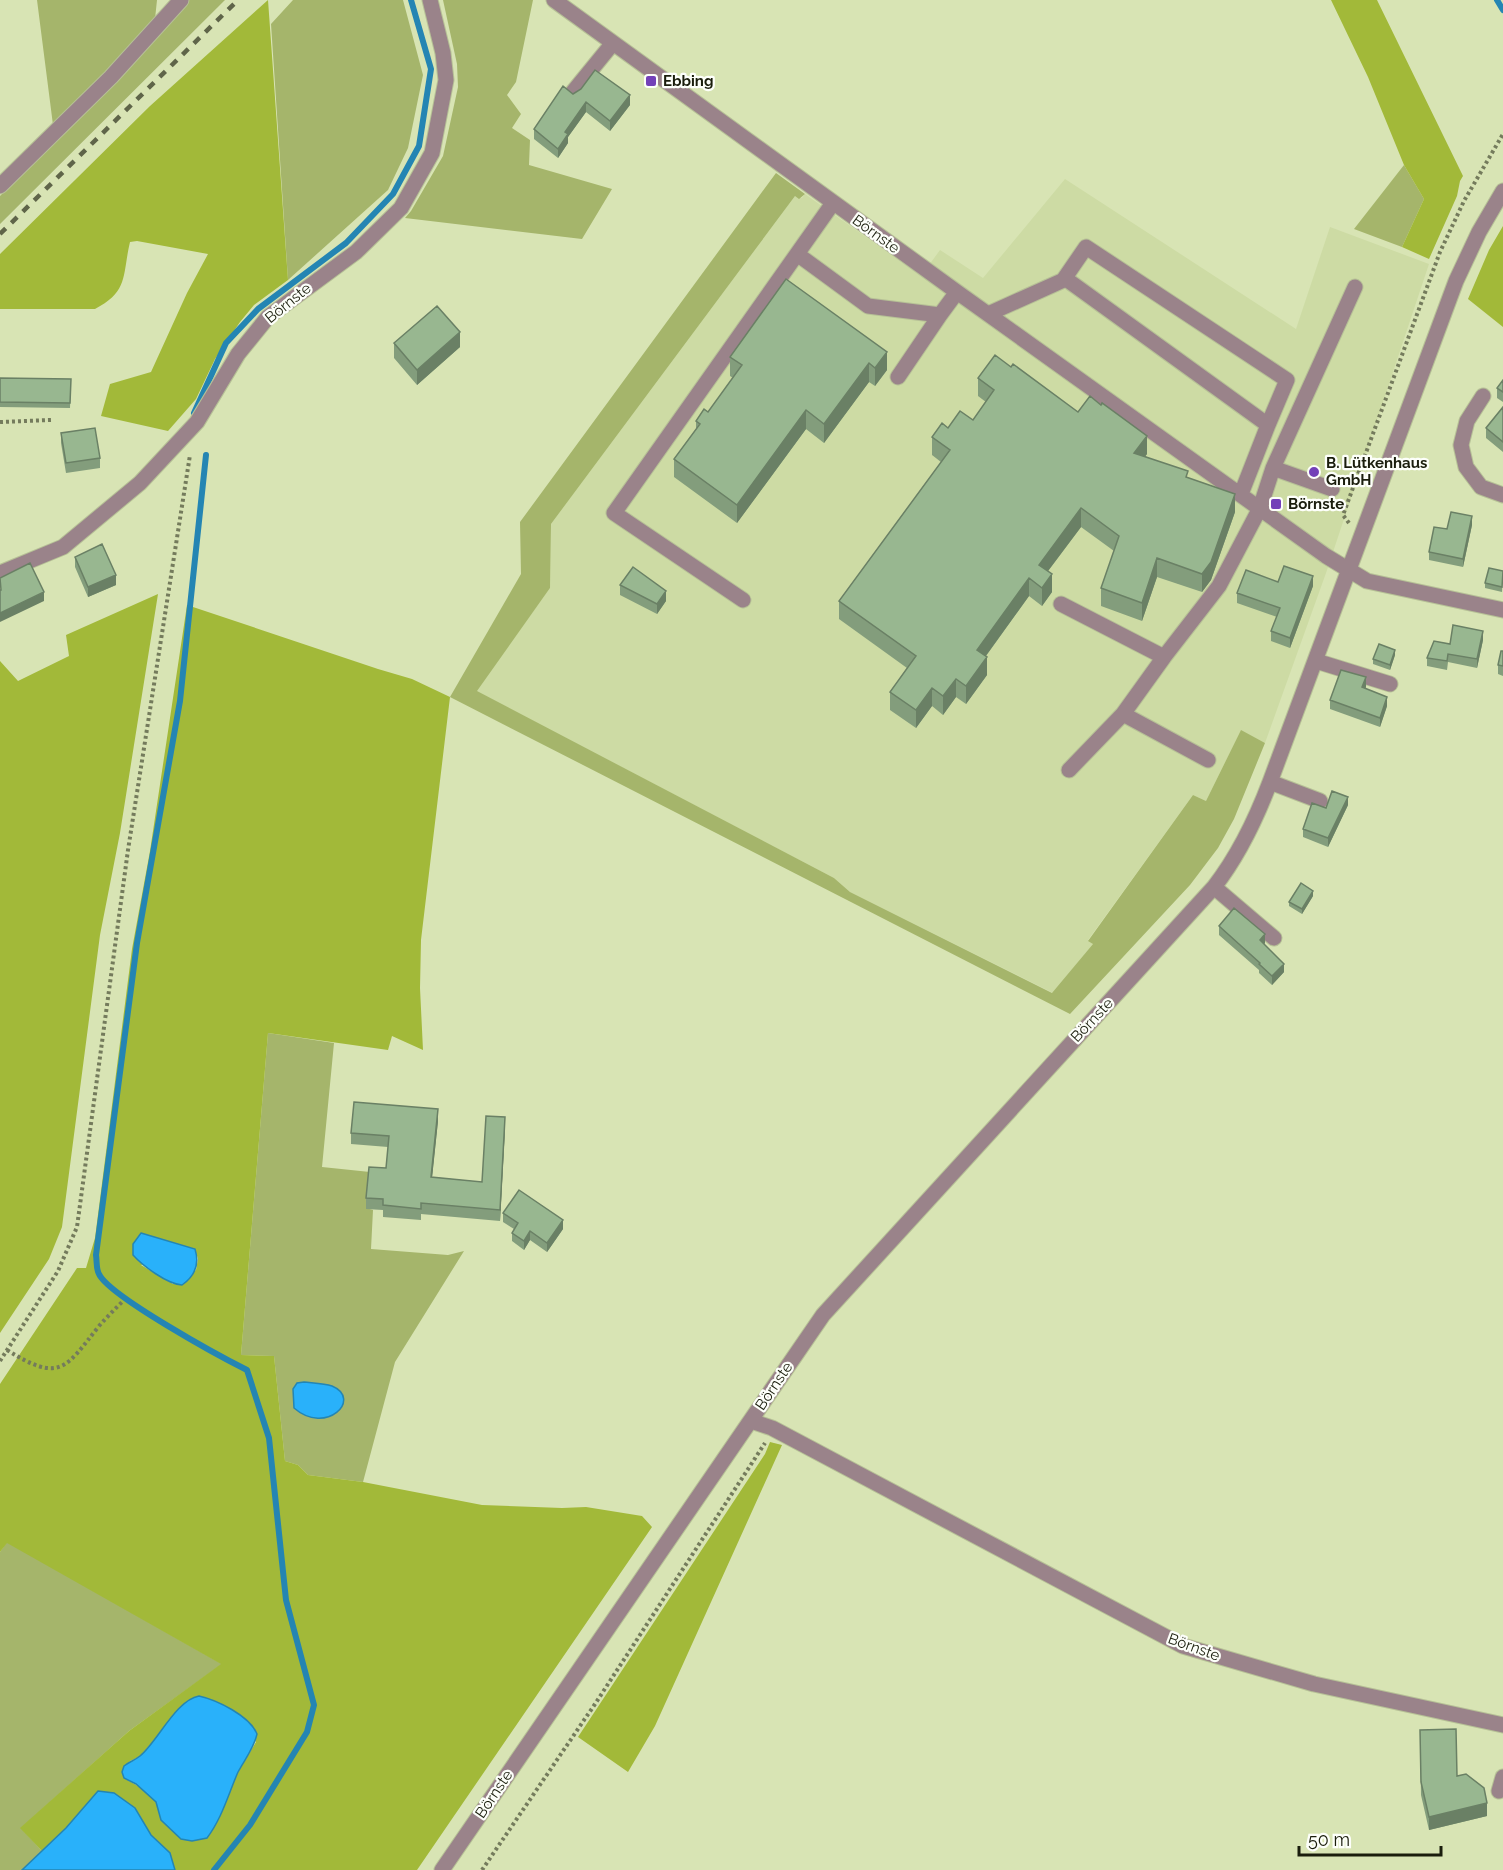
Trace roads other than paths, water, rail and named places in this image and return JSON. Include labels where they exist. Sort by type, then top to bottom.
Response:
[{"type":"street","points":[[0,186],[111,77],[181,0]]},
{"type":"street","name":"Börnste","points":[[0,573],[63,547],[140,483],[197,422],[238,354],[268,317],[356,252],[401,208],[432,153],[446,80],[443,53],[430,0]]},
{"type":"street","name":"Börnste","points":[[554,0],[1311,546],[1367,581],[1503,610]]},
{"type":"street","points":[[573,92],[613,43]]},
{"type":"street","name":"Börnste","points":[[442,1870],[823,1315],[1214,887],[1240,849],[1270,782],[1456,281],[1479,232],[1503,191]]},
{"type":"street","points":[[743,600],[614,513],[833,203]]},
{"type":"street","points":[[988,314],[1064,279],[1086,247],[1287,380],[1241,494]]},
{"type":"street","points":[[797,255],[868,306],[940,315]]},
{"type":"street","points":[[1064,279],[1268,424]]},
{"type":"street","points":[[1069,770],[1123,714],[1219,586],[1260,508],[1273,468],[1355,287]]},
{"type":"street","points":[[898,378],[957,292]]},
{"type":"street","points":[[1483,396],[1467,421],[1461,445],[1466,467],[1481,487],[1503,495]]},
{"type":"street","points":[[1273,468],[1332,489]]},
{"type":"street","points":[[1061,604],[1164,657]]},
{"type":"street","points":[[1316,661],[1390,684]]},
{"type":"street","points":[[1123,714],[1208,760]]},
{"type":"street","points":[[1270,782],[1320,801]]},
{"type":"street","points":[[1214,887],[1274,938]]},
{"type":"street","name":"Börnste","points":[[750,1421],[772,1428],[1183,1646],[1314,1684],[1503,1725]]},
{"type":"water","points":[[141,1233],[195,1249],[197,1265],[190,1278],[182,1285],[176,1284],[156,1274],[137,1259],[133,1255],[133,1244]]},
{"type":"water","points":[[297,1383],[332,1386],[341,1392],[344,1399],[342,1406],[328,1417],[306,1416],[294,1408],[293,1389]]},
{"type":"water","points":[[199,1696],[215,1701],[240,1715],[248,1721],[257,1734],[212,1830],[207,1838],[192,1841],[181,1839],[161,1820],[156,1802],[136,1784],[124,1778],[122,1772],[124,1766],[147,1749],[183,1705]]},
{"type":"water","points":[[98,1791],[114,1793],[135,1808],[151,1835],[170,1853],[175,1870],[22,1870],[66,1828]]},
{"type":"waterway","points":[[194,413],[226,343],[258,309],[346,243],[393,194],[419,146],[431,69],[411,0]]},
{"type":"waterway","points":[[1497,0],[1503,10]]},
{"type":"waterway","points":[[206,455],[180,701],[137,943],[96,1255],[99,1274],[107,1284],[143,1311],[247,1370],[269,1438],[286,1600],[314,1705],[307,1732],[250,1825],[214,1870]]},
{"type":"railway","points":[[0,234],[238,0]]},
{"type":"place","name":"Ebbing","points":[[651,81]]},
{"type":"place","name":"B. Lütkenhaus GmbH","points":[[1314,472]]},
{"type":"place","name":"Börnste","points":[[1276,504]]}]
